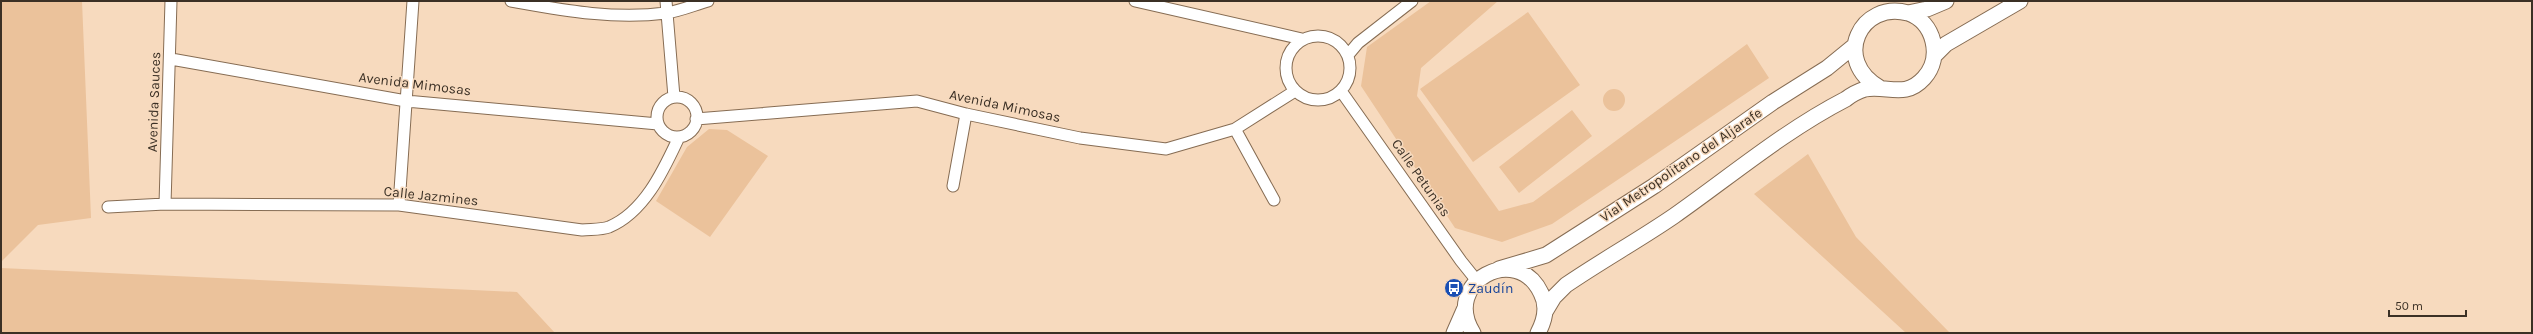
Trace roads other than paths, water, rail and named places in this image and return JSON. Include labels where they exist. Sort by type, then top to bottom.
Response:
[{"type":"main road","name":"Vial Metropolitano del Aljarafe","points":[[1477,281],[1482,276],[1499,269],[1528,262],[1552,250],[1654,186],[1772,102],[1827,68],[1854,46],[1858,34],[1864,24],[1873,16],[1884,12],[1908,13],[1927,9],[1946,1]]},
{"type":"main road","name":"Vial Metropolitano del Aljarafe","points":[[1538,333],[1545,312],[1554,297],[1566,285],[1674,216],[1775,142],[1845,99],[1865,89],[1880,88],[1892,91],[1915,85],[1928,72],[1934,56],[1946,44],[2020,1]]},
{"type":"main road","points":[[1908,13],[1920,19],[1929,30],[1934,42],[1934,56]]},
{"type":"main road","points":[[1854,46],[1855,59],[1860,72],[1869,82],[1880,88]]},
{"type":"main road","name":"Vial Metropolitano del Aljarafe","points":[[1499,269],[1517,270],[1529,276],[1538,286],[1544,298],[1545,312]]},
{"type":"main road","points":[[1454,333],[1472,286],[1477,281]]},
{"type":"main road","points":[[1465,307],[1467,321],[1473,333]]},
{"type":"street","name":"Avenida Sauces","points":[[165,204],[171,59],[171,1]]},
{"type":"street","points":[[399,205],[413,1]]},
{"type":"street","points":[[511,1],[586,14],[667,13],[708,1]]},
{"type":"street","points":[[666,1],[674,98]]},
{"type":"street","points":[[1135,1],[1302,39],[1321,36],[1332,39],[1341,46],[1348,55],[1350,70],[1348,81],[1342,91],[1326,100],[1315,101],[1304,98],[1294,91],[1287,78],[1285,67],[1290,51],[1302,39]]},
{"type":"street","points":[[1348,55],[1358,43],[1412,1]]},
{"type":"street","name":"Avenida Mimosas","points":[[171,59],[406,101],[658,124]]},
{"type":"street","name":"Avenida Mimosas","points":[[696,119],[917,101],[966,114],[1080,138],[1166,149],[1235,129],[1294,91]]},
{"type":"street","name":"Calle Petunias","points":[[1342,91],[1461,261],[1477,281]]},
{"type":"street","points":[[674,98],[684,99],[690,102],[696,112],[696,119],[691,131],[679,137],[667,134],[658,124],[659,108],[663,102],[674,98]]},
{"type":"street","points":[[953,186],[966,114]]},
{"type":"street","points":[[1235,129],[1274,200]]},
{"type":"street","name":"Calle Jazmines","points":[[108,207],[165,204],[399,205],[582,230],[608,227],[628,215],[647,194],[665,168],[679,137]]},
{"type":"place","name":"Zaudín","points":[[1454,288]]}]
